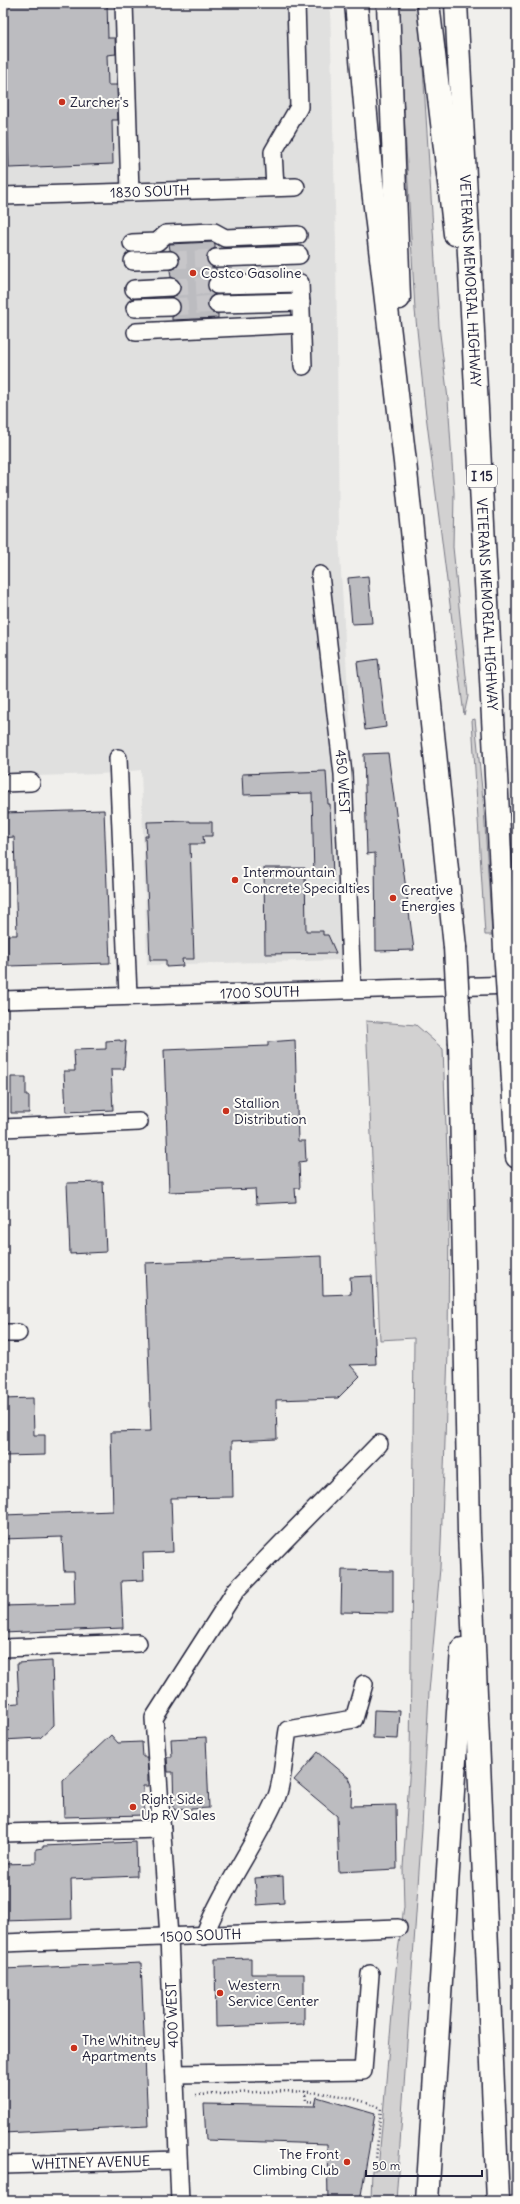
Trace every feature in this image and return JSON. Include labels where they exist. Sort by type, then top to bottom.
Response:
[{"type":"highway","points":[[356,3],[372,181],[405,462],[455,947],[460,1044],[469,1532],[498,2201]]},
{"type":"highway","points":[[388,3],[405,462]]},
{"type":"highway","points":[[428,3],[481,455]]},
{"type":"highway","name":"VETERANS MEMORIAL HIGHWAY","points":[[456,3],[517,1157]]},
{"type":"highway","points":[[428,2201],[469,1532]]},
{"type":"street","points":[[124,3],[130,192]]},
{"type":"street","points":[[275,187],[273,152],[299,107],[296,3]]},
{"type":"street","name":"1830 SOUTH","points":[[3,196],[296,187]]},
{"type":"street","points":[[132,243],[157,242],[166,234],[180,233],[214,232],[225,238],[298,235]]},
{"type":"street","points":[[216,258],[299,255]]},
{"type":"street","points":[[133,261],[170,260]]},
{"type":"street","points":[[217,285],[300,282],[303,366]]},
{"type":"street","points":[[134,289],[171,287]]},
{"type":"street","points":[[217,304],[301,302]]},
{"type":"street","points":[[135,308],[171,306]]},
{"type":"street","points":[[136,332],[301,324]]},
{"type":"street","name":"450 WEST","points":[[320,575],[343,774],[352,989]]},
{"type":"street","points":[[118,758],[128,995]]},
{"type":"street","points":[[3,783],[31,782]]},
{"type":"street","name":"1700 SOUTH","points":[[3,1000],[128,995],[517,985]]},
{"type":"street","points":[[3,1128],[139,1122]]},
{"type":"street","name":"400 WEST","points":[[180,2201],[170,1937],[154,1718],[236,1590],[379,1444]]},
{"type":"street","points":[[3,1648],[138,1643]]},
{"type":"street","points":[[204,1936],[213,1911],[243,1862],[278,1794],[288,1730],[354,1719],[364,1684]]},
{"type":"street","points":[[3,1833],[162,1829]]},
{"type":"street","name":"1500 SOUTH","points":[[3,1943],[398,1928]]},
{"type":"street","points":[[175,2074],[363,2072],[370,1974]]},
{"type":"street","name":"WHITNEY AVENUE","points":[[3,2165],[178,2160]]},
{"type":"path","points":[[305,2091],[306,2101],[316,2102]]},
{"type":"path","points":[[196,2095],[316,2091],[361,2100],[381,2108],[376,2159]]},
{"type":"shaded area","points":[[3,3],[330,3],[336,246],[339,537],[352,761],[337,764],[343,960],[147,965],[141,770],[101,774],[3,777]]},
{"type":"shaded area","points":[[398,3],[419,3],[439,326],[448,399],[454,493],[453,547],[468,696],[464,715],[425,407],[415,310]]},
{"type":"shaded area","points":[[475,719],[484,810],[492,935],[485,935],[472,720]]},
{"type":"shaded area","points":[[366,1021],[416,1025],[443,1049],[449,1205],[448,1352],[440,1568],[429,1692],[422,1828],[396,2201],[371,2201],[372,2170],[378,2170],[397,1959],[404,1907],[403,1868],[410,1764],[414,1338],[380,1340]]},
{"type":"building","name":"Zurcher's","points":[[3,3],[107,3],[108,38],[115,38],[116,54],[107,55],[108,85],[117,85],[118,120],[112,120],[113,164],[9,168],[5,55],[3,55],[3,39],[5,39]]},
{"type":"building","name":"Costco Gasoline","points":[[212,242],[215,244],[215,248],[207,253],[206,259],[211,267],[216,268],[216,275],[208,280],[207,286],[209,291],[215,294],[208,299],[207,305],[212,313],[218,314],[218,318],[172,320],[172,317],[180,312],[181,307],[179,301],[171,297],[177,295],[181,287],[179,281],[171,277],[170,270],[176,268],[180,260],[178,254],[170,250],[169,244]]},
{"type":"building","points":[[368,576],[372,623],[352,624],[348,578]]},
{"type":"building","points":[[378,659],[386,727],[365,730],[357,662]]},
{"type":"building","points":[[388,753],[414,950],[376,951],[375,853],[367,854],[364,754]]},
{"type":"building","points":[[326,771],[328,804],[330,804],[333,876],[314,877],[312,793],[243,795],[242,774]]},
{"type":"building","points":[[104,810],[110,963],[8,966],[8,935],[17,935],[14,837],[3,838],[3,813]]},
{"type":"building","points":[[147,822],[212,822],[212,836],[203,836],[204,844],[190,844],[194,959],[182,959],[183,966],[166,967],[166,960],[150,960],[145,836],[148,836]]},
{"type":"building","points":[[264,868],[305,868],[306,931],[323,931],[323,935],[328,935],[336,953],[265,954]]},
{"type":"building","points":[[295,1040],[298,1141],[305,1141],[306,1161],[299,1162],[300,1188],[295,1188],[296,1202],[256,1204],[255,1189],[169,1192],[164,1050],[268,1046],[268,1042]]},
{"type":"building","points":[[106,1041],[126,1041],[124,1069],[111,1069],[113,1110],[66,1112],[64,1071],[75,1071],[74,1050],[106,1049]]},
{"type":"building","points":[[11,1077],[26,1077],[26,1096],[29,1096],[29,1113],[11,1113]]},
{"type":"building","points":[[103,1182],[106,1252],[70,1254],[67,1183]]},
{"type":"building","points":[[322,1256],[323,1295],[351,1294],[350,1277],[372,1276],[376,1364],[350,1365],[360,1376],[338,1398],[276,1400],[277,1439],[232,1441],[233,1497],[171,1498],[173,1552],[143,1553],[144,1580],[121,1581],[123,1628],[3,1633],[3,1606],[75,1604],[74,1571],[64,1571],[62,1537],[3,1539],[3,1515],[113,1511],[111,1432],[151,1431],[145,1263]]},
{"type":"building","points":[[33,1398],[34,1435],[45,1435],[45,1455],[3,1456],[3,1399]]},
{"type":"building","points":[[342,1570],[393,1571],[393,1613],[341,1612]]},
{"type":"building","points":[[52,1661],[54,1725],[40,1738],[3,1740],[3,1704],[19,1703],[17,1663]]},
{"type":"building","points":[[374,1710],[400,1711],[398,1739],[373,1738]]},
{"type":"building","points":[[111,1735],[118,1743],[142,1742],[143,1757],[147,1757],[148,1773],[148,1786],[143,1786],[144,1815],[64,1817],[63,1780]]},
{"type":"building","points":[[206,1737],[209,1808],[174,1810],[173,1772],[168,1772],[167,1757],[172,1757],[171,1739]]},
{"type":"building","points":[[318,1752],[349,1778],[352,1785],[351,1806],[396,1805],[397,1869],[339,1872],[337,1816],[294,1780]]},
{"type":"building","points":[[136,1842],[137,1876],[71,1879],[72,1919],[3,1921],[3,1864],[36,1863],[36,1849],[43,1848],[43,1846]]},
{"type":"building","points":[[283,1876],[284,1903],[257,1905],[255,1878]]},
{"type":"building","points":[[251,1958],[251,1974],[304,1974],[304,2024],[216,2027],[215,1959]]},
{"type":"building","name":"The Whitney Apartments","points":[[141,1963],[148,2126],[3,2133],[3,1969]]},
{"type":"building","name":"The Front Climbing Club","points":[[317,2097],[375,2114],[360,2201],[328,2201],[327,2144],[206,2140],[204,2104],[315,2106]]},
{"type":"tunnel","points":[[170,260],[216,258]]},
{"type":"tunnel","points":[[171,287],[217,285]]},
{"type":"tunnel","points":[[171,307],[217,304]]},
{"type":"place","name":"Zurcher's","points":[[62,102]]},
{"type":"place","name":"Costco Gasoline","points":[[193,273]]},
{"type":"place","name":"Intermountain Concrete Specialties","points":[[235,880]]},
{"type":"place","name":"Creative Energies","points":[[393,898]]},
{"type":"place","name":"Stallion Distribution","points":[[226,1111]]},
{"type":"place","name":"Right Side Up RV Sales","points":[[133,1807]]},
{"type":"place","name":"Western Service Center","points":[[220,1993]]},
{"type":"place","name":"The Whitney Apartments","points":[[74,2048]]},
{"type":"place","name":"The Front Climbing Club","points":[[347,2162]]}]
